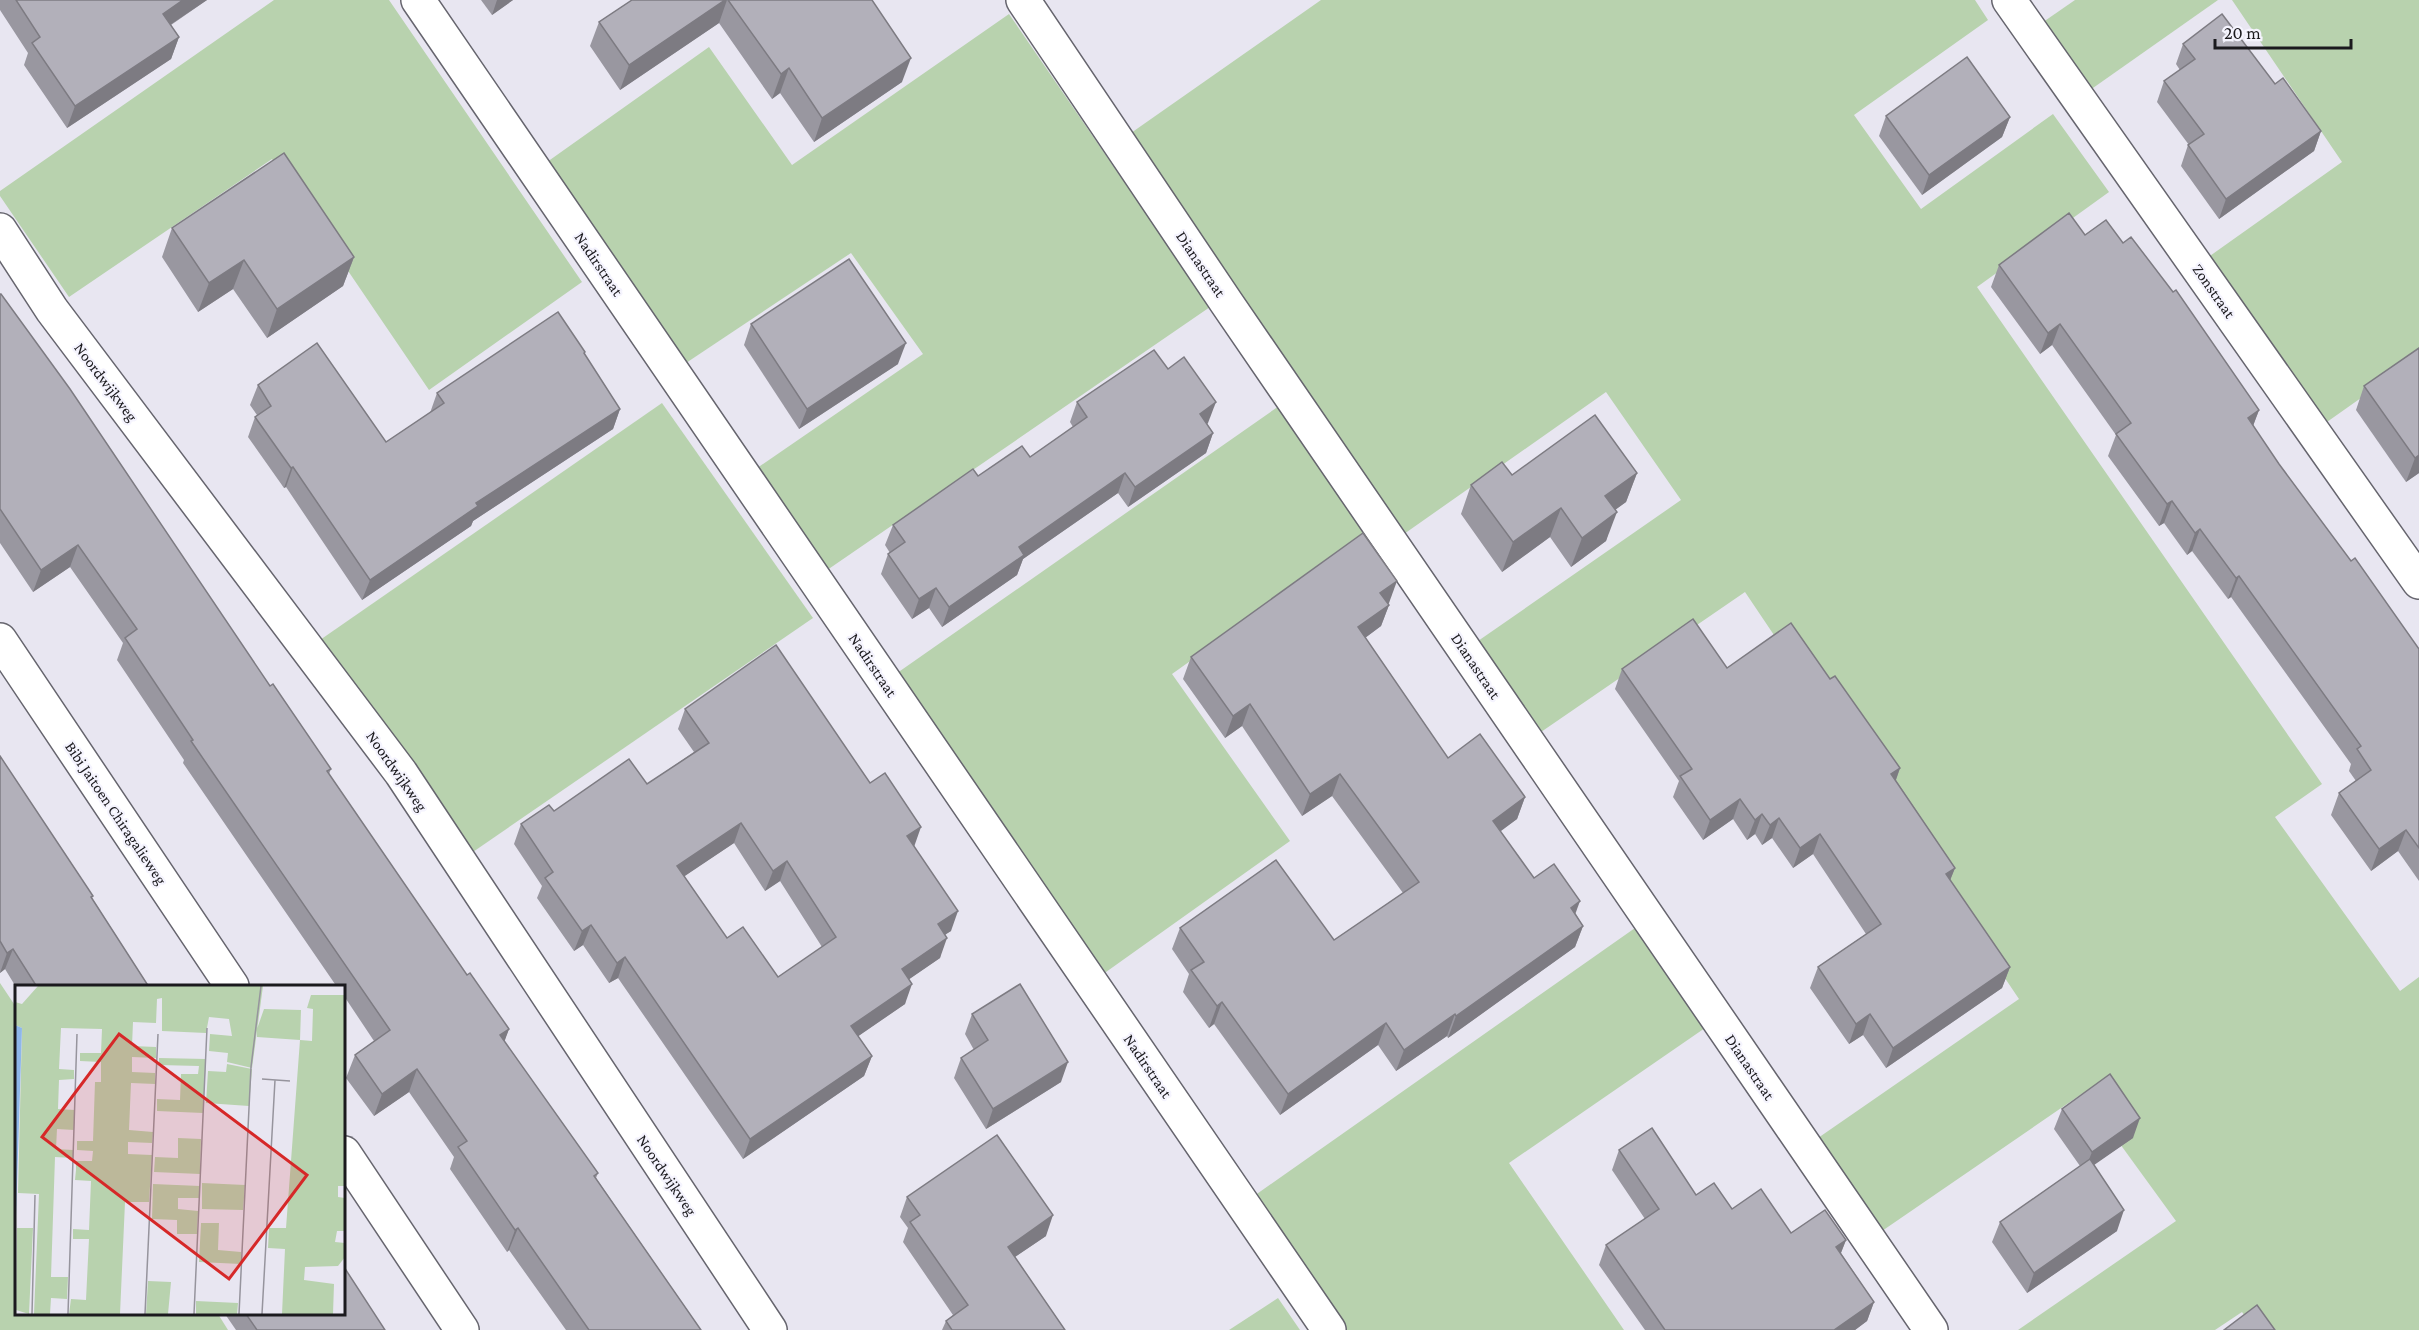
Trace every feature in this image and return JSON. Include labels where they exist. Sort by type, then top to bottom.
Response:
[{"type":"street","name":"Nadirstraat","points":[[418,0],[1329,1330]]},
{"type":"street","name":"Dianastraat","points":[[1023,0],[1233,312],[1931,1330]]},
{"type":"street","name":"Zonstraat","points":[[2008,0],[2419,582]]},
{"type":"street","name":"Noordwijkweg","points":[[0,230],[52,310],[401,773],[770,1330]]},
{"type":"street","name":"Bibi Jaitoen Chiragalieweg","points":[[0,640],[231,985]]},
{"type":"street","points":[[345,1154],[462,1330]]},
{"type":"green space","points":[[274,0],[389,0],[582,282],[429,390],[272,159],[69,297],[0,196],[0,191]]},
{"type":"green space","points":[[1321,0],[1975,0],[1988,20],[1854,115],[1921,209],[2053,114],[2109,192],[1977,287],[2322,784],[2275,817],[2400,991],[2419,977],[2419,1330],[2255,1330],[2242,1312],[2215,1330],[2018,1330],[2176,1221],[2083,1093],[1882,1231],[1818,1138],[2019,999],[1745,592],[1541,732],[1478,641],[1681,500],[1606,392],[1404,534],[1131,133]]},
{"type":"green space","points":[[2075,0],[2218,0],[2083,95],[2036,27]]},
{"type":"green space","points":[[2232,0],[2419,0],[2419,357],[2317,429],[2200,263],[2342,162]]},
{"type":"green space","points":[[1009,14],[1210,307],[817,577],[747,475],[923,354],[851,253],[677,369],[540,167],[709,47],[792,165]]},
{"type":"green space","points":[[662,403],[813,618],[454,865],[307,649]]},
{"type":"green space","points":[[1279,406],[1367,535],[1172,674],[1290,841],[1099,977],[890,678]]},
{"type":"green space","points":[[1635,928],[1705,1028],[1509,1163],[1624,1330],[1331,1330],[1244,1203]]},
{"type":"green space","points":[[0,983],[15,1006],[15,1315],[219,1315],[228,1330],[0,1330]]},
{"type":"green space","points":[[1278,1298],[1300,1330],[1229,1330]]},
{"type":"building","points":[[16,0],[183,0],[163,14],[179,37],[75,106],[32,43],[40,37]]},
{"type":"building","points":[[632,0],[725,0],[629,65],[599,22]]},
{"type":"building","points":[[728,0],[872,0],[911,58],[822,118],[789,68],[781,74]]},
{"type":"building","points":[[2222,14],[2275,84],[2283,78],[2321,131],[2226,199],[2188,145],[2204,134],[2164,81],[2195,59],[2183,44]]},
{"type":"building","points":[[1967,57],[2010,117],[1929,175],[1886,116]]},
{"type":"building","points":[[284,153],[354,257],[277,309],[244,260],[209,283],[172,228]]},
{"type":"building","points":[[2069,213],[2085,235],[2106,220],[2123,243],[2131,237],[2173,292],[2176,290],[2259,410],[2248,418],[2279,464],[2351,561],[2355,558],[2419,649],[2419,848],[2406,830],[2379,849],[2339,793],[2371,770],[2357,749],[2361,746],[2239,576],[2236,578],[2200,529],[2195,533],[2172,501],[2167,504],[2116,434],[2131,423],[2060,324],[2048,333],[1999,265]]},
{"type":"building","points":[[849,259],[906,343],[807,409],[751,324]]},
{"type":"building","points":[[0,294],[70,389],[270,686],[273,684],[331,769],[327,771],[467,975],[470,973],[509,1029],[500,1035],[598,1173],[594,1176],[701,1330],[589,1330],[518,1228],[515,1230],[458,1147],[467,1141],[417,1069],[382,1094],[355,1055],[390,1030],[191,741],[193,740],[125,638],[137,629],[78,545],[41,570],[0,509]]},
{"type":"building","points":[[558,312],[620,409],[476,503],[478,506],[370,580],[293,467],[291,468],[255,417],[271,406],[258,385],[317,343],[386,442],[444,403],[437,393]]},
{"type":"building","points":[[2419,348],[2419,455],[2415,458],[2364,386]]},
{"type":"building","points":[[1154,350],[1168,369],[1184,357],[1216,402],[1200,414],[1213,433],[1135,487],[1125,473],[1019,547],[1024,555],[949,607],[936,588],[919,599],[888,554],[905,542],[893,525],[973,469],[978,476],[1022,446],[1030,457],[1087,417],[1077,402]]},
{"type":"building","points":[[1595,415],[1637,473],[1605,496],[1617,512],[1582,538],[1561,508],[1513,542],[1471,485],[1502,462],[1512,475]]},
{"type":"building","points":[[1363,533],[1397,581],[1380,593],[1389,605],[1358,627],[1448,758],[1480,734],[1525,797],[1493,821],[1534,878],[1554,864],[1580,901],[1571,908],[1583,926],[1404,1050],[1386,1023],[1288,1094],[1222,1002],[1217,1006],[1191,970],[1204,962],[1180,928],[1276,860],[1334,940],[1419,882],[1340,774],[1310,794],[1250,704],[1233,716],[1191,657]]},
{"type":"building","points":[[1693,619],[1727,668],[1791,623],[1830,679],[1835,676],[1900,768],[1891,774],[1955,868],[1946,874],[2010,967],[1893,1048],[1870,1014],[1856,1024],[1818,967],[1881,924],[1820,834],[1800,848],[1779,818],[1770,825],[1762,814],[1755,820],[1740,799],[1710,820],[1680,776],[1692,769],[1622,669]]},
{"type":"building","points":[[776,645],[870,783],[885,773],[921,827],[907,836],[958,911],[938,924],[947,938],[902,969],[912,984],[851,1026],[872,1056],[750,1139],[625,957],[617,963],[591,925],[582,931],[545,878],[553,872],[521,824],[549,805],[554,811],[629,759],[647,784],[709,743],[685,709]],"holes":[[[741,823],[773,871],[787,861],[836,937],[778,977],[743,927],[727,938],[677,866]]]},
{"type":"building","points":[[0,756],[93,896],[91,897],[148,985],[36,985],[13,949],[7,953],[0,941]]},
{"type":"building","points":[[1020,984],[1068,1062],[993,1109],[961,1058],[988,1040],[972,1014]]},
{"type":"building","points":[[2110,1074],[2140,1118],[2092,1152],[2062,1109]]},
{"type":"building","points":[[1652,1128],[1696,1195],[1714,1183],[1732,1209],[1761,1189],[1791,1233],[1825,1210],[1846,1240],[1836,1247],[1874,1302],[1834,1330],[1665,1330],[1606,1245],[1659,1209],[1619,1150]]},
{"type":"building","points":[[997,1135],[1053,1215],[1008,1247],[1065,1330],[952,1330],[946,1321],[968,1305],[910,1222],[920,1215],[907,1197]]},
{"type":"building","points":[[2090,1159],[2124,1210],[2034,1273],[2000,1222]]},
{"type":"building","points":[[345,1269],[385,1330],[257,1330],[247,1315],[345,1315]]},
{"type":"building","points":[[2257,1305],[2275,1330],[2224,1330]]}]
